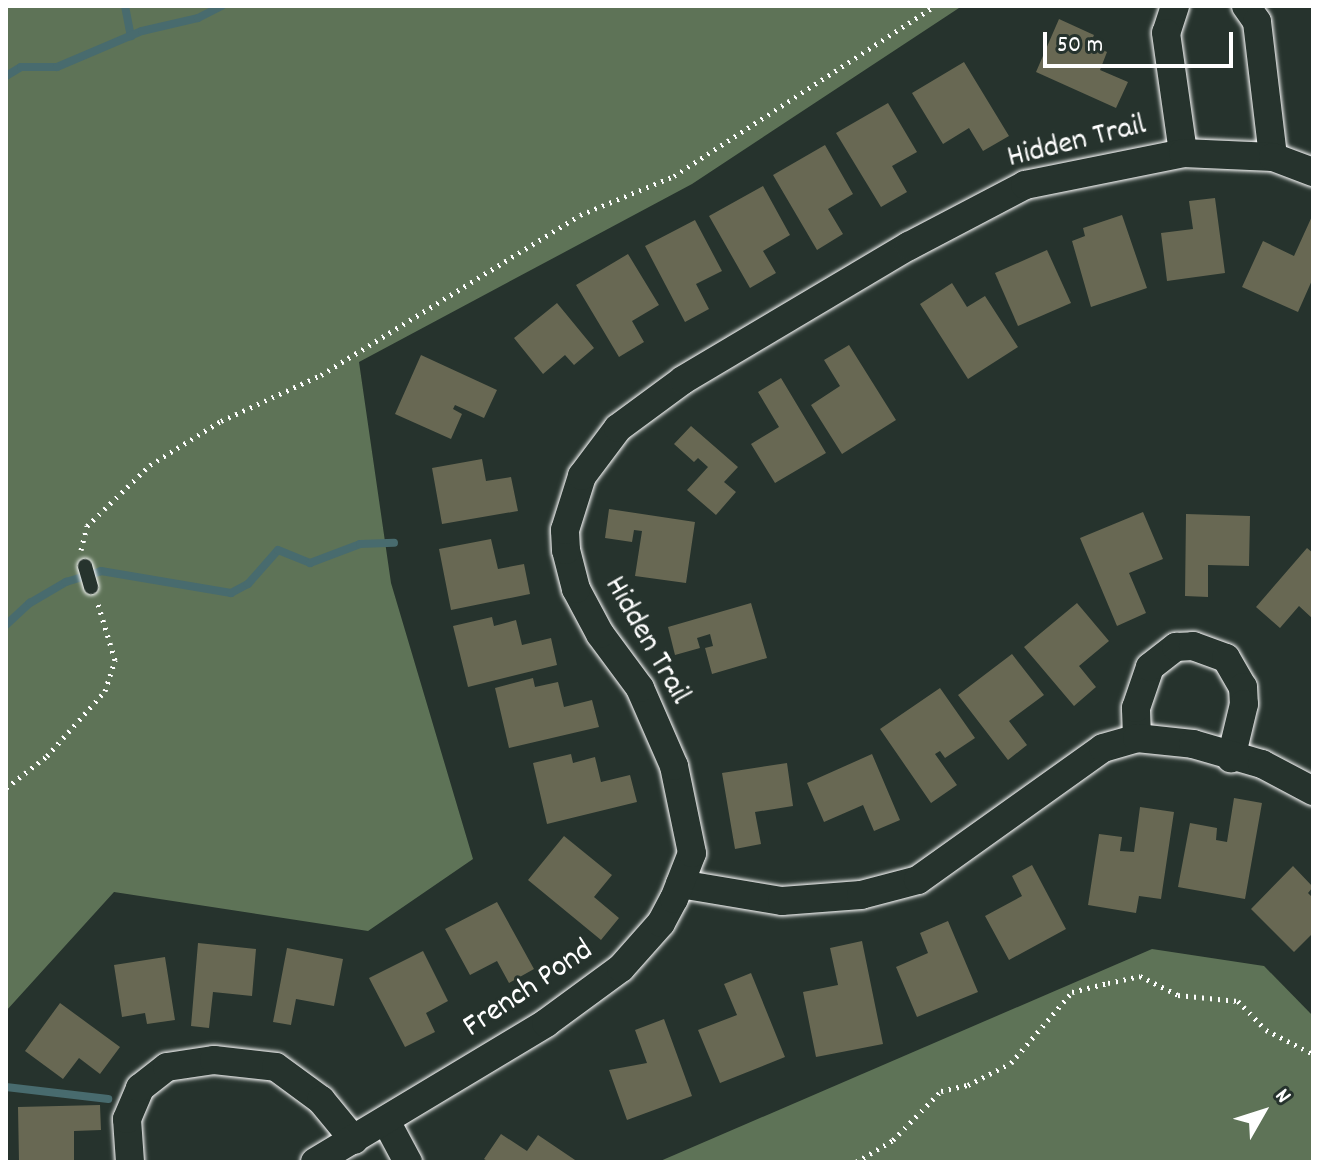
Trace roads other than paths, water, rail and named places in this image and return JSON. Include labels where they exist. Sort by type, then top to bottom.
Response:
[{"type":"street","name":"Hidden Trail","points":[[1175,6],[1166,33],[1183,153]]},
{"type":"street","points":[[1246,6],[1257,22],[1273,157]]},
{"type":"street","name":"Hidden Trail","points":[[680,884],[692,853],[674,766],[640,688],[600,634],[576,589],[566,550],[565,530],[582,476],[618,428],[683,380],[909,246],[1025,185],[1183,153],[1273,157],[1313,172]]},
{"type":"street","points":[[1137,738],[1136,708],[1150,667],[1176,647],[1193,646],[1226,658],[1243,687],[1244,704],[1231,758]]},
{"type":"street","points":[[680,884],[782,901],[861,895],[918,880],[1103,748],[1137,738],[1193,744],[1231,758],[1262,764],[1313,791]]},
{"type":"street","name":"French Pond","points":[[315,1162],[546,1023],[621,968],[661,923],[680,884]]},
{"type":"street","points":[[130,1162],[127,1119],[140,1088],[167,1067],[214,1060],[276,1067],[321,1100],[354,1140]]},
{"type":"street","points":[[386,1121],[408,1162]]},
{"type":"lane","points":[[85,566],[91,587]]},
{"type":"waterway","points":[[125,6],[131,36]]},
{"type":"waterway","points":[[6,76],[21,67],[57,67],[142,31],[198,18],[222,6]]},
{"type":"waterway","points":[[6,625],[30,603],[66,582],[101,571],[231,593],[248,584],[278,550],[310,563],[360,544],[394,543]]},
{"type":"waterway","points":[[6,1087],[108,1099]]}]
